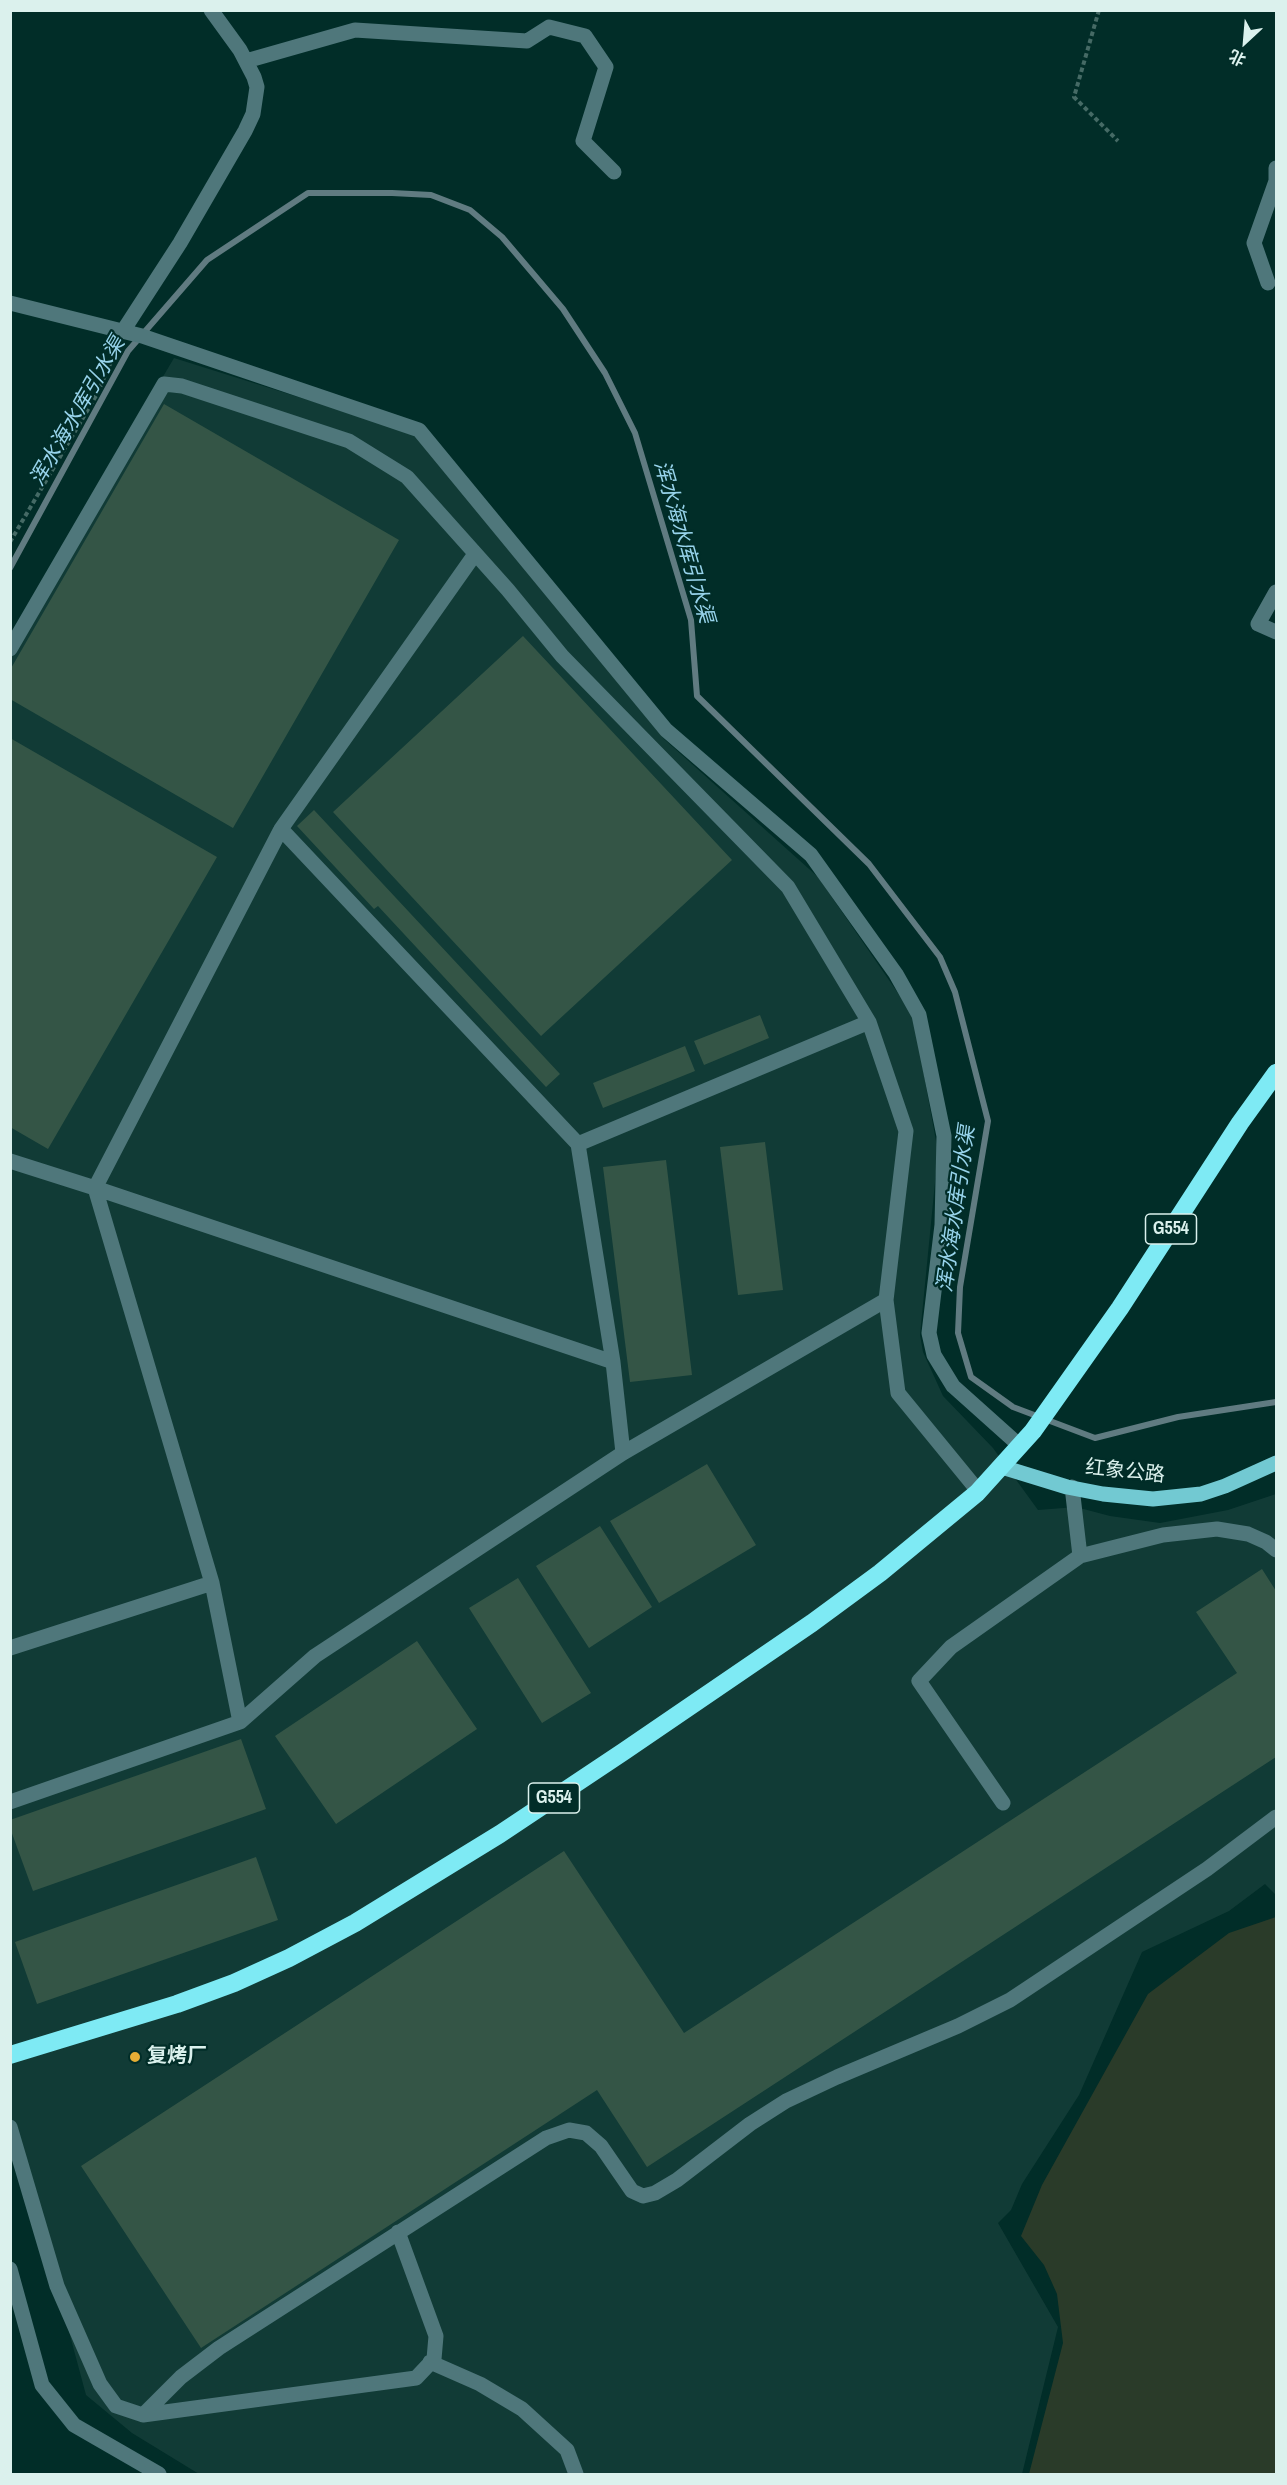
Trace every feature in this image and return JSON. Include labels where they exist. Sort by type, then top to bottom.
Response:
[{"type":"highway","name":"G554","points":[[10,2055],[177,2004],[234,1983],[289,1958],[355,1923],[500,1834],[725,1684],[880,1573],[979,1492],[1033,1431],[1067,1386],[1234,1131],[1276,1073]]},
{"type":"main road","name":"红象公路","points":[[1002,1467],[1072,1487],[1129,1498],[1174,1498],[1225,1486],[1276,1463]]},
{"type":"street","points":[[123,331],[180,243],[253,114],[256,87],[246,61],[211,10]]},
{"type":"street","points":[[246,61],[355,30],[527,41],[549,27],[585,36],[606,67],[583,141],[615,171]]},
{"type":"street","points":[[1268,284],[1254,243],[1276,181],[1276,168]]},
{"type":"street","points":[[10,303],[142,336],[419,430],[666,730],[811,855],[896,974],[919,1015],[944,1136],[942,1225],[929,1333],[934,1355],[953,1386],[1020,1446]]},
{"type":"street","points":[[10,649],[164,384],[182,386],[350,441],[407,477],[508,590],[562,656],[788,886],[869,1022],[906,1131],[886,1300],[898,1393],[979,1492]]},
{"type":"street","points":[[240,1722],[212,1583],[95,1188],[280,829],[475,554]]},
{"type":"street","points":[[1276,592],[1258,624],[1276,632]]},
{"type":"street","points":[[280,829],[578,1144],[613,1362],[623,1453]]},
{"type":"street","points":[[578,1144],[869,1022]]},
{"type":"street","points":[[10,1161],[613,1362]]},
{"type":"street","points":[[10,1802],[240,1722],[315,1656],[623,1453],[886,1300]]},
{"type":"street","points":[[1072,1487],[1080,1556]]},
{"type":"street","points":[[1004,1803],[919,1681],[951,1647],[1080,1556],[1163,1535],[1217,1529],[1248,1534],[1266,1542],[1276,1550]]},
{"type":"street","points":[[10,1648],[212,1583]]},
{"type":"street","points":[[143,2415],[181,2377],[219,2348],[546,2138],[569,2130],[586,2133],[594,2138],[632,2191],[643,2196],[655,2193],[677,2180],[750,2124],[786,2102],[837,2077],[958,2026],[1010,2000],[1207,1869],[1276,1817]]},
{"type":"street","points":[[10,2127],[57,2286],[100,2384],[116,2406],[143,2415],[416,2378],[434,2359],[436,2336],[398,2232]]},
{"type":"street","points":[[10,2269],[42,2385],[74,2425],[159,2475]]},
{"type":"street","points":[[430,2362],[480,2384],[522,2409],[567,2450],[576,2475]]},
{"type":"path","points":[[1099,10],[1074,97],[1118,141]]},
{"type":"path","points":[[10,542],[97,394],[113,361],[123,331]]},
{"type":"shaded area","points":[[174,358],[413,433],[664,739],[818,877],[913,1015],[938,1152],[920,1335],[923,1352],[943,1396],[993,1448],[1038,1510],[1076,1507],[1110,1516],[1160,1523],[1228,1510],[1276,1494],[1276,1895],[1265,1884],[1229,1911],[1142,1952],[1079,2095],[1022,2184],[1011,2210],[998,2223],[1058,2327],[1022,2474],[199,2474],[132,2433],[86,2395],[10,2112],[10,636]]},
{"type":"green space","points":[[1276,1917],[1276,2474],[1029,2474],[1063,2343],[1057,2294],[1044,2265],[1021,2236],[1042,2185],[1148,1994],[1229,1933]]},
{"type":"building","points":[[164,404],[399,540],[233,828],[10,699],[10,670]]},
{"type":"building","points":[[523,636],[732,860],[541,1036],[333,812]]},
{"type":"building","points":[[10,738],[217,857],[48,1149],[10,1127]]},
{"type":"building","points":[[314,810],[560,1074],[546,1087],[378,906],[374,909],[297,826]]},
{"type":"building","points":[[760,1015],[769,1038],[704,1065],[694,1041]]},
{"type":"building","points":[[685,1046],[695,1071],[603,1108],[593,1083]]},
{"type":"building","points":[[765,1142],[783,1290],[738,1295],[720,1147]]},
{"type":"building","points":[[666,1160],[692,1375],[630,1382],[603,1167]]},
{"type":"building","points":[[707,1464],[756,1545],[659,1603],[610,1521]]},
{"type":"building","points":[[600,1526],[652,1607],[589,1648],[536,1566]]},
{"type":"building","points":[[1262,1569],[1276,1591],[1276,1757],[647,2167],[597,2090],[201,2348],[81,2166],[564,1851],[684,2033],[1237,1673],[1196,1612]]},
{"type":"building","points":[[518,1578],[591,1693],[542,1723],[469,1608]]},
{"type":"building","points":[[417,1641],[477,1729],[336,1824],[275,1736]]},
{"type":"building","points":[[241,1739],[266,1809],[33,1891],[10,1828],[10,1820]]},
{"type":"building","points":[[256,1857],[278,1920],[37,2004],[15,1942]]},
{"type":"waterway","name":"浑水海水库引水渠","points":[[10,568],[128,351],[207,260],[308,193],[431,195],[470,210],[502,237],[563,309],[605,373],[635,433],[691,620],[697,696],[869,864],[940,957],[955,992],[988,1121],[960,1287],[958,1333],[971,1377],[1013,1407],[1095,1438],[1178,1417],[1276,1402]]},
{"type":"place","name":"复烤厂","points":[[135,2057]]}]
